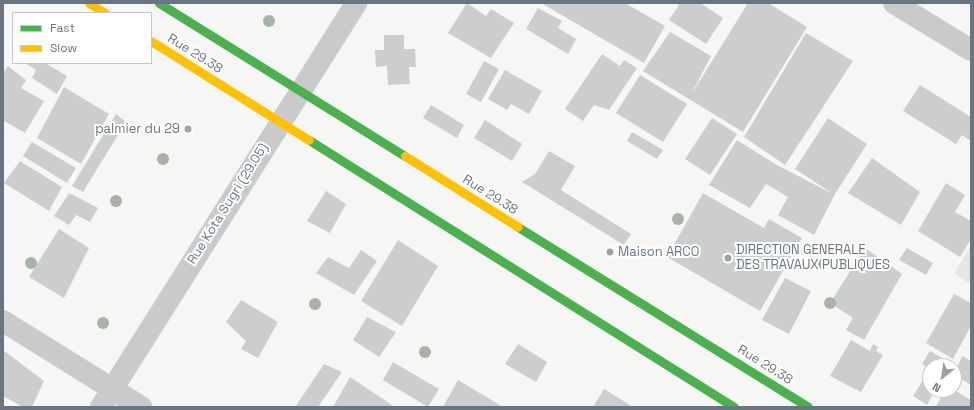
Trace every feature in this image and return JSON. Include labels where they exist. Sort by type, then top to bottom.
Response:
[{"type":"main road","points":[[89,3],[103,12]]},
{"type":"main road","name":"Rue 29.38","points":[[159,3],[808,407]]},
{"type":"main road","name":"Rue 29.38","points":[[152,42],[734,407]]},
{"type":"street","name":"Rue Kota Sugri (29.05)","points":[[107,398],[280,121],[356,3]]},
{"type":"street","points":[[894,3],[971,50]]},
{"type":"street","points":[[3,321],[107,398],[140,407]]},
{"type":"shaded area","points":[[971,246],[971,284],[954,273]]},
{"type":"building","points":[[467,3],[486,16],[491,9],[514,23],[491,58],[448,33]]},
{"type":"building","points":[[541,3],[625,3],[665,26],[644,63]]},
{"type":"building","points":[[674,3],[700,3],[723,18],[706,44],[669,20],[679,5]]},
{"type":"building","points":[[748,3],[768,3],[807,27],[743,132],[643,71],[670,32],[711,56],[691,95]]},
{"type":"building","points":[[538,8],[562,21],[558,28],[576,39],[568,54],[526,29]]},
{"type":"building","points":[[806,33],[853,61],[785,165],[744,137]]},
{"type":"building","points":[[384,35],[404,35],[404,49],[415,49],[416,67],[409,67],[410,84],[388,85],[387,66],[376,67],[375,50],[384,50]]},
{"type":"building","points":[[602,54],[620,66],[624,60],[637,68],[609,110],[594,105],[583,121],[565,109]]},
{"type":"building","points":[[484,61],[499,69],[481,102],[466,94]]},
{"type":"building","points":[[27,64],[47,64],[67,76],[57,94],[32,78],[36,70]]},
{"type":"building","points":[[8,66],[26,80],[21,88],[44,101],[25,133],[4,121],[3,123],[3,74]]},
{"type":"building","points":[[505,70],[542,91],[529,114],[511,104],[507,110],[488,99]]},
{"type":"building","points":[[640,75],[687,104],[663,142],[616,113]]},
{"type":"building","points":[[920,85],[971,117],[971,141],[962,135],[956,144],[903,111]]},
{"type":"building","points":[[64,87],[109,114],[81,164],[37,138]]},
{"type":"building","points":[[431,105],[464,125],[457,138],[423,118]]},
{"type":"building","points":[[116,114],[126,122],[83,192],[72,186]]},
{"type":"building","points":[[712,118],[737,134],[710,175],[685,159]]},
{"type":"building","points":[[828,118],[867,144],[835,194],[814,235],[778,215],[788,197],[766,184],[750,208],[709,185],[737,140],[777,165],[833,194],[795,169]]},
{"type":"building","points":[[485,120],[522,144],[512,161],[474,138]]},
{"type":"building","points":[[632,132],[663,150],[657,159],[627,141]]},
{"type":"building","points":[[32,142],[76,168],[67,183],[23,156]]},
{"type":"building","points":[[549,151],[575,166],[561,190],[631,234],[624,245],[522,182],[535,174]]},
{"type":"building","points":[[872,158],[920,192],[901,225],[848,193]]},
{"type":"building","points":[[20,161],[62,187],[49,211],[4,183]]},
{"type":"building","points":[[946,183],[965,195],[955,212],[971,221],[971,239],[960,257],[918,231]]},
{"type":"building","points":[[326,191],[346,204],[330,233],[307,221]]},
{"type":"building","points":[[69,193],[98,208],[90,222],[76,215],[69,225],[54,216]]},
{"type":"building","points":[[703,193],[764,228],[769,219],[802,238],[760,311],[667,257]]},
{"type":"building","points":[[59,229],[89,248],[64,298],[29,277]]},
{"type":"building","points":[[398,240],[438,266],[402,326],[361,301]]},
{"type":"building","points":[[865,248],[902,274],[864,340],[846,330],[853,318],[830,303]]},
{"type":"building","points":[[907,248],[933,263],[926,275],[899,260]]},
{"type":"building","points":[[361,250],[377,261],[354,295],[316,273],[328,257],[349,268]]},
{"type":"building","points":[[785,278],[811,291],[789,334],[762,320]]},
{"type":"building","points":[[954,294],[971,303],[971,326],[954,358],[926,343]]},
{"type":"building","points":[[241,300],[278,322],[258,358],[241,349],[246,341],[226,322]]},
{"type":"building","points":[[367,317],[396,332],[379,357],[353,340]]},
{"type":"building","points":[[851,340],[870,351],[873,344],[878,347],[876,351],[883,355],[861,392],[830,376]]},
{"type":"building","points":[[518,344],[547,362],[536,382],[505,364]]},
{"type":"building","points":[[3,350],[44,381],[32,407],[23,407],[3,396]]},
{"type":"building","points":[[930,351],[942,358],[926,358]]},
{"type":"building","points":[[962,356],[971,361],[971,385],[962,380]]},
{"type":"building","points":[[393,362],[439,389],[428,407],[383,380]]},
{"type":"building","points":[[324,364],[342,372],[318,407],[295,407]]},
{"type":"building","points":[[350,377],[395,407],[333,407]]},
{"type":"building","points":[[458,380],[503,407],[443,407]]},
{"type":"building","points":[[922,382],[922,398],[931,398],[927,405],[913,396]]},
{"type":"building","points":[[604,389],[630,405],[629,407],[593,407]]},
{"type":"building","points":[[962,395],[971,400],[971,407],[935,407],[941,398],[962,398]]},
{"type":"traffic: fast","points":[[159,3],[405,156]]},
{"type":"traffic: fast","points":[[309,140],[734,407]]},
{"type":"traffic: fast","points":[[518,227],[808,407]]},
{"type":"traffic: slow","points":[[89,3],[103,12]]},
{"type":"traffic: slow","points":[[152,42],[309,140]]},
{"type":"traffic: slow","points":[[405,156],[518,227]]},
{"type":"place","name":"palmier du 29","points":[[188,129]]},
{"type":"place","name":"Maison ARCO","points":[[610,252]]},
{"type":"place","name":"DIRECTION GENERALE DES TRAVAUX PUBLIQUES","points":[[728,258]]}]
